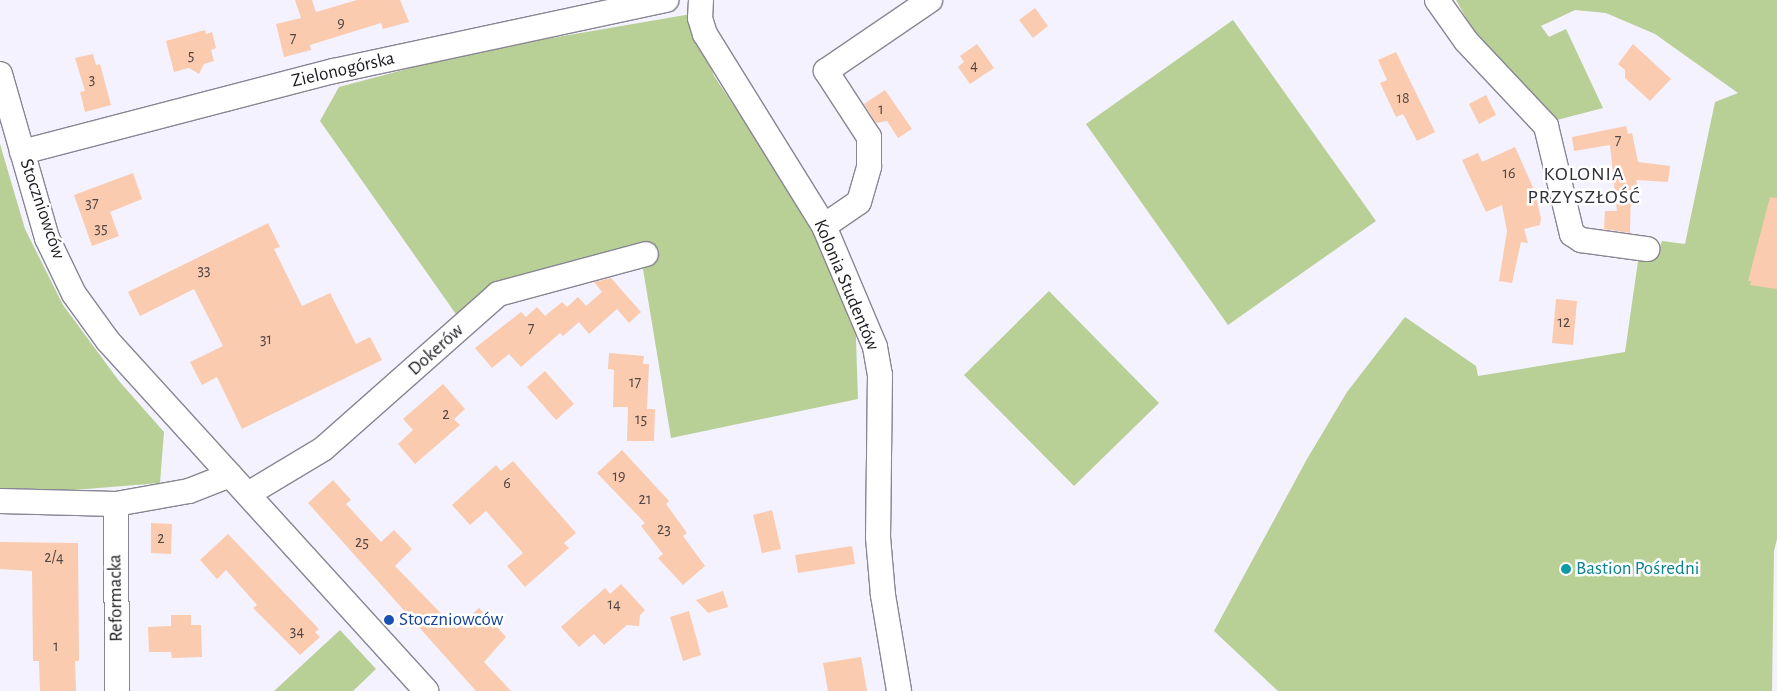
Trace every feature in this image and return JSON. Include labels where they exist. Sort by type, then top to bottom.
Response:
[{"type":"street","name":"Zielonogórska","points":[[22,152],[334,71],[666,0]]},
{"type":"street","name":"Kolonia Studentów","points":[[701,0],[700,18],[705,34],[824,226],[875,347],[880,375],[878,537],[883,594],[899,691]]},
{"type":"street","points":[[824,226],[859,202],[869,166],[869,137],[826,71],[930,0]]},
{"type":"street","points":[[1437,0],[1466,41],[1546,126],[1572,234],[1581,240],[1647,249]]},
{"type":"street","name":"Stoczniowców","points":[[0,74],[47,238],[74,294],[108,342],[426,691]]},
{"type":"street","name":"Dokerów","points":[[248,494],[323,449],[498,294],[646,254]]},
{"type":"street","points":[[0,501],[116,504],[189,491],[230,474]]},
{"type":"street","name":"Reformacka","points":[[116,504],[117,691]]},
{"type":"green space","points":[[1456,0],[1777,0],[1777,539],[1774,551],[1772,691],[1278,691],[1214,631],[1307,459],[1347,392],[1405,317],[1476,366],[1478,376],[1625,352],[1639,254],[1656,256],[1662,241],[1685,244],[1715,102],[1738,93],[1655,34],[1606,13],[1575,10],[1541,26],[1549,37],[1566,29],[1603,108],[1553,121],[1486,54]]},
{"type":"green space","points":[[691,14],[714,76],[835,257],[855,310],[858,399],[671,438],[642,263],[458,317],[320,121],[339,87],[471,52]]},
{"type":"green space","points":[[1233,20],[1376,221],[1228,325],[1086,124]]},
{"type":"green space","points":[[0,144],[25,229],[63,305],[119,381],[164,432],[160,483],[74,490],[0,488]]},
{"type":"green space","points":[[1049,291],[1159,403],[1074,486],[964,375]]},
{"type":"green space","points":[[340,630],[376,669],[353,691],[274,691]]},
{"type":"building","points":[[295,0],[312,0],[316,12],[357,0],[400,0],[409,22],[383,29],[381,23],[310,45],[311,50],[284,57],[276,24],[301,18]]},
{"type":"building","points":[[1035,8],[1048,26],[1033,38],[1019,20]]},
{"type":"building","points":[[205,30],[206,34],[212,32],[216,48],[211,50],[214,61],[204,64],[199,74],[189,68],[174,72],[166,41]]},
{"type":"building","points":[[977,44],[994,68],[970,84],[958,67],[964,62],[960,56]]},
{"type":"building","points":[[1633,44],[1671,79],[1650,101],[1625,78],[1625,70],[1618,64]]},
{"type":"building","points":[[1396,52],[1435,132],[1417,141],[1403,114],[1396,117],[1380,83],[1387,80],[1378,60]]},
{"type":"building","points":[[93,54],[96,65],[100,64],[111,105],[85,112],[80,92],[85,91],[75,58]]},
{"type":"building","points":[[885,90],[912,129],[898,138],[887,121],[876,123],[864,104]]},
{"type":"building","points":[[1486,95],[1496,115],[1479,124],[1469,104]]},
{"type":"building","points":[[1626,126],[1628,134],[1632,133],[1638,162],[1670,166],[1668,182],[1636,180],[1637,185],[1631,186],[1630,233],[1604,229],[1605,211],[1617,211],[1610,145],[1574,151],[1572,137]]},
{"type":"building","points":[[1515,147],[1535,192],[1541,218],[1540,225],[1524,229],[1528,243],[1521,242],[1512,283],[1499,281],[1507,231],[1502,205],[1486,212],[1462,160],[1478,153],[1482,162]]},
{"type":"building","points":[[133,173],[142,199],[110,212],[119,236],[92,246],[74,195]]},
{"type":"building","points":[[1770,197],[1777,198],[1777,289],[1750,285],[1751,281],[1748,281]]},
{"type":"building","points":[[268,223],[280,247],[274,249],[302,306],[330,293],[356,344],[370,337],[382,360],[242,429],[217,377],[202,385],[190,362],[223,346],[194,289],[140,316],[128,292]]},
{"type":"building","points":[[611,278],[641,312],[629,323],[617,309],[589,334],[579,322],[563,336],[560,333],[521,367],[509,354],[492,368],[475,348],[521,312],[526,317],[537,307],[545,316],[562,302],[567,307],[578,297],[586,306],[602,292],[594,282]]},
{"type":"building","points":[[1556,299],[1577,301],[1573,345],[1552,343]]},
{"type":"building","points":[[609,353],[644,356],[643,364],[649,364],[647,409],[655,409],[654,441],[627,441],[628,407],[613,407],[614,370],[608,369]]},
{"type":"building","points":[[545,371],[574,404],[556,420],[527,387]]},
{"type":"building","points":[[443,384],[465,409],[454,419],[460,425],[415,464],[398,444],[413,430],[403,419]]},
{"type":"building","points":[[622,450],[669,501],[666,504],[687,533],[683,536],[705,566],[683,585],[658,558],[663,554],[641,526],[645,523],[597,473]]},
{"type":"building","points":[[513,461],[576,533],[564,543],[569,548],[525,587],[507,566],[523,553],[486,511],[470,525],[452,505],[496,465],[501,471]]},
{"type":"building","points":[[333,480],[351,500],[346,504],[381,542],[394,530],[412,549],[395,566],[456,629],[479,608],[506,637],[484,662],[511,691],[476,691],[308,503]]},
{"type":"building","points":[[772,510],[781,549],[762,553],[753,515]]},
{"type":"building","points":[[151,523],[172,524],[171,554],[151,553]]},
{"type":"building","points":[[228,534],[319,629],[315,632],[320,637],[300,655],[253,608],[257,605],[226,570],[217,579],[200,560]]},
{"type":"building","points":[[0,542],[78,543],[79,661],[75,661],[76,691],[40,691],[39,661],[33,661],[32,571],[0,569]]},
{"type":"building","points":[[852,546],[855,564],[798,573],[795,555]]},
{"type":"building","points":[[621,584],[645,610],[640,615],[639,626],[627,625],[604,645],[594,634],[579,647],[561,627],[605,588],[610,594]]},
{"type":"building","points":[[723,591],[728,607],[708,613],[696,600]]},
{"type":"building","points":[[689,611],[701,655],[683,661],[670,617]]},
{"type":"building","points":[[171,615],[191,615],[191,625],[201,625],[202,657],[172,658],[171,652],[149,652],[148,627],[171,626]]},
{"type":"building","points":[[861,657],[867,691],[828,691],[823,663]]},
{"type":"place","name":"Bastion Pośredni","points":[[1566,569]]},
{"type":"place","name":"Stoczniowców","points":[[389,620]]},
{"type":"district","name":"KOLONIA PRZYSZŁOŚĆ","points":[[1584,186]]}]
